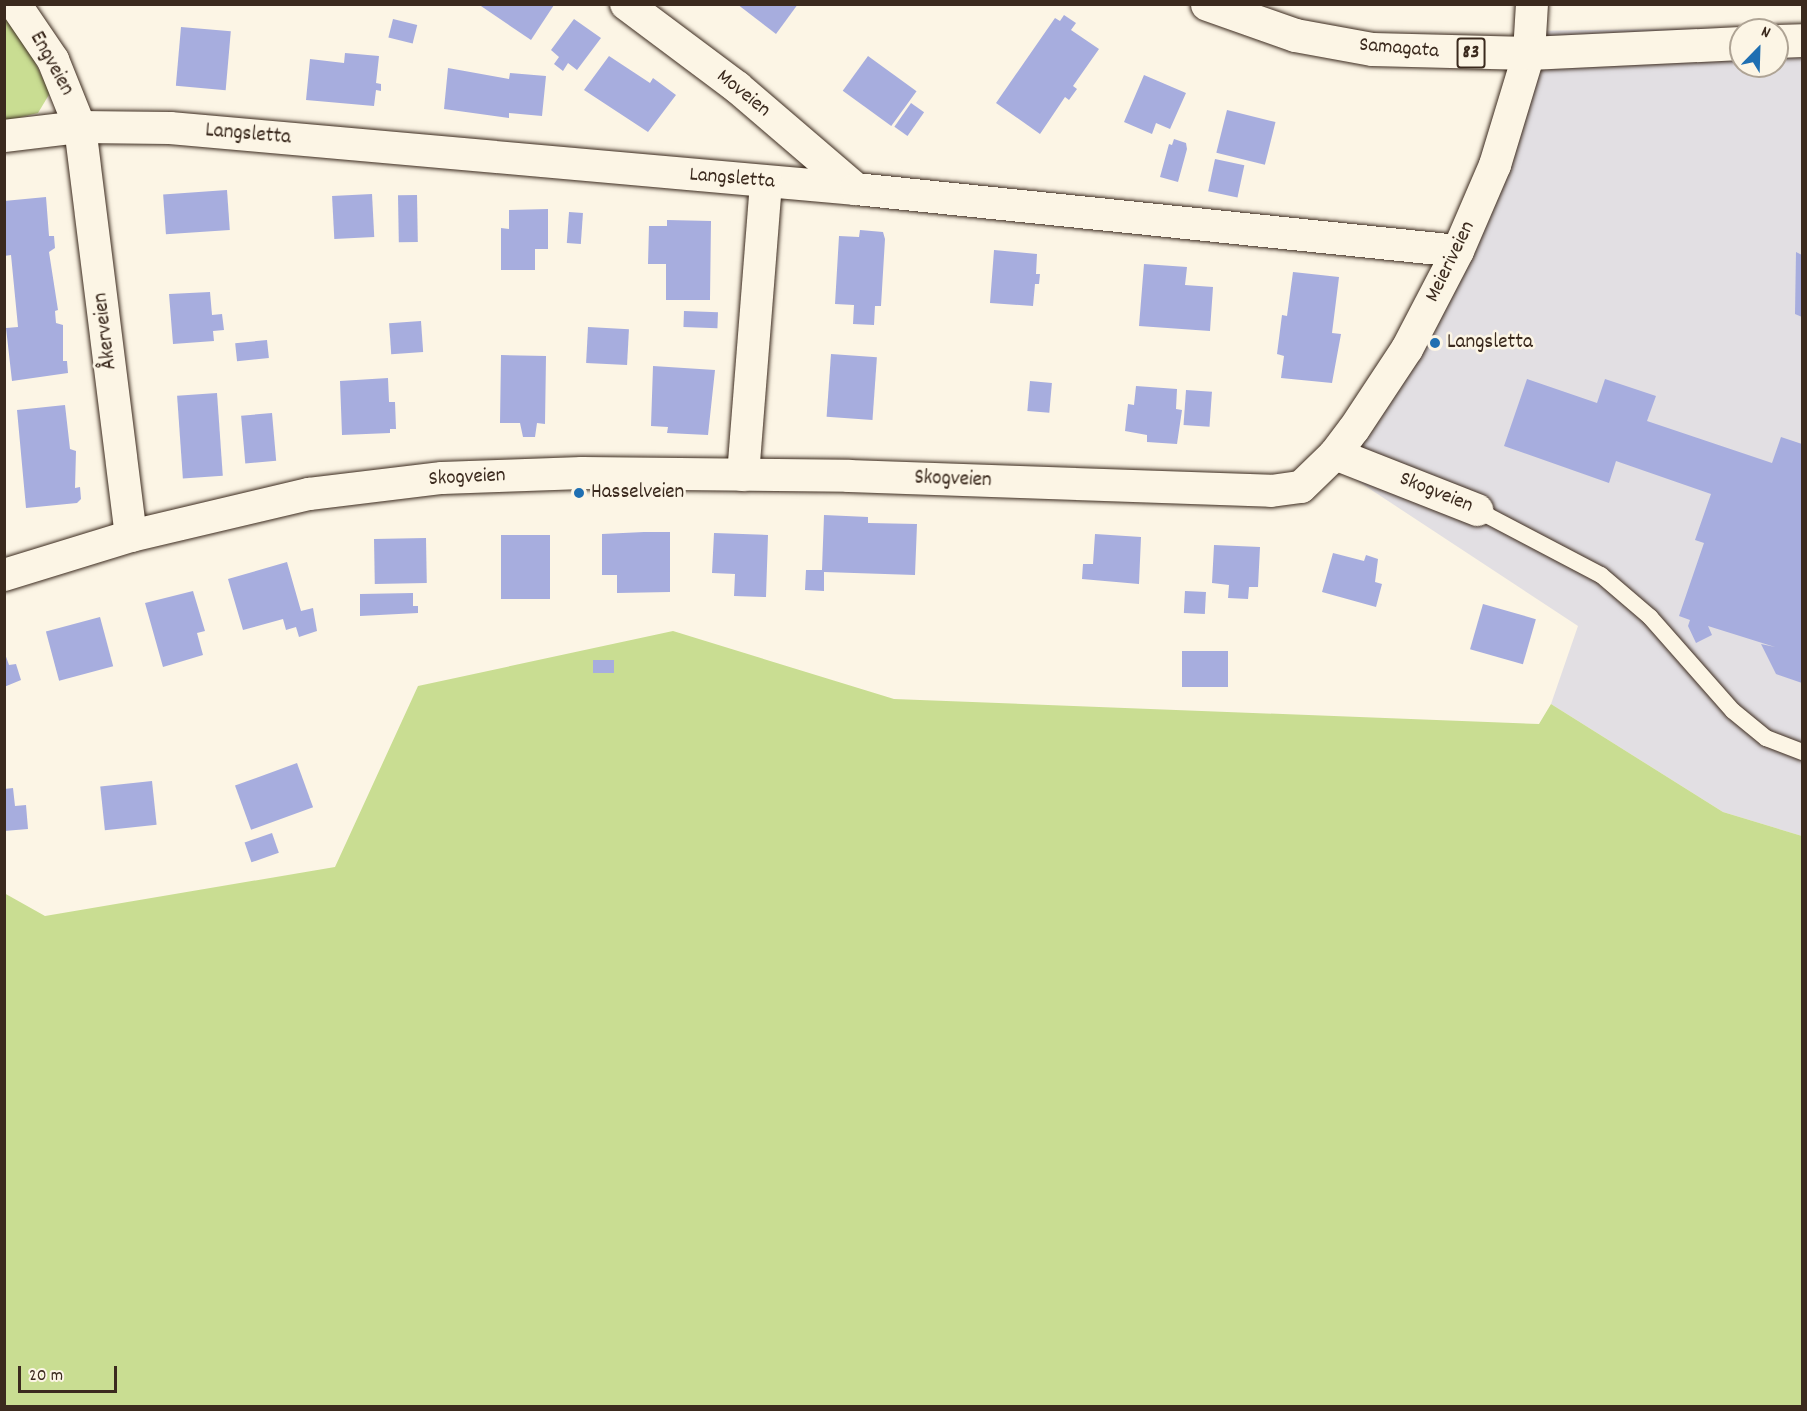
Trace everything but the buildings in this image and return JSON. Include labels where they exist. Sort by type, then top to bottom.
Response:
[{"type":"highway","name":"Samagata","points":[[1207,4],[1295,35],[1372,49],[1529,53],[1729,44]]},
{"type":"street","name":"Engveien","points":[[15,4],[53,60],[80,127]]},
{"type":"street","name":"Moveien","points":[[626,4],[737,87],[856,189]]},
{"type":"street","name":"Meieriveien","points":[[1335,454],[1407,349],[1458,251],[1496,165],[1529,53],[1532,4]]},
{"type":"street","name":"Langsletta","points":[[4,136],[80,127],[181,129],[856,189],[1458,251]]},
{"type":"street","name":"Åkerveien","points":[[80,127],[131,536]]},
{"type":"street","points":[[742,475],[766,182]]},
{"type":"street","name":"Skogveien","points":[[4,575],[131,536],[309,494],[442,478],[582,473],[742,475],[1271,491],[1300,487],[1335,454],[1477,510]]},
{"type":"lane","name":"Skogveien","points":[[1477,510],[1601,575],[1650,617],[1733,711],[1766,738],[1803,752]]},
{"type":"shaded area","points":[[1789,27],[1802,27],[1802,836],[1723,812],[1551,704],[1578,626],[1338,468],[1456,232],[1520,31],[1729,28],[1729,78],[1789,78]]},
{"type":"green space","points":[[4,14],[26,44],[50,93],[38,113],[5,121]]},
{"type":"green space","points":[[673,631],[894,699],[1539,724],[1551,704],[1723,812],[1802,836],[1802,1406],[5,1406],[4,893],[45,916],[335,867],[418,686]]},
{"type":"place","name":"Langsletta","points":[[1435,343]]},
{"type":"place","name":"Hasselveien","points":[[579,493]]}]
